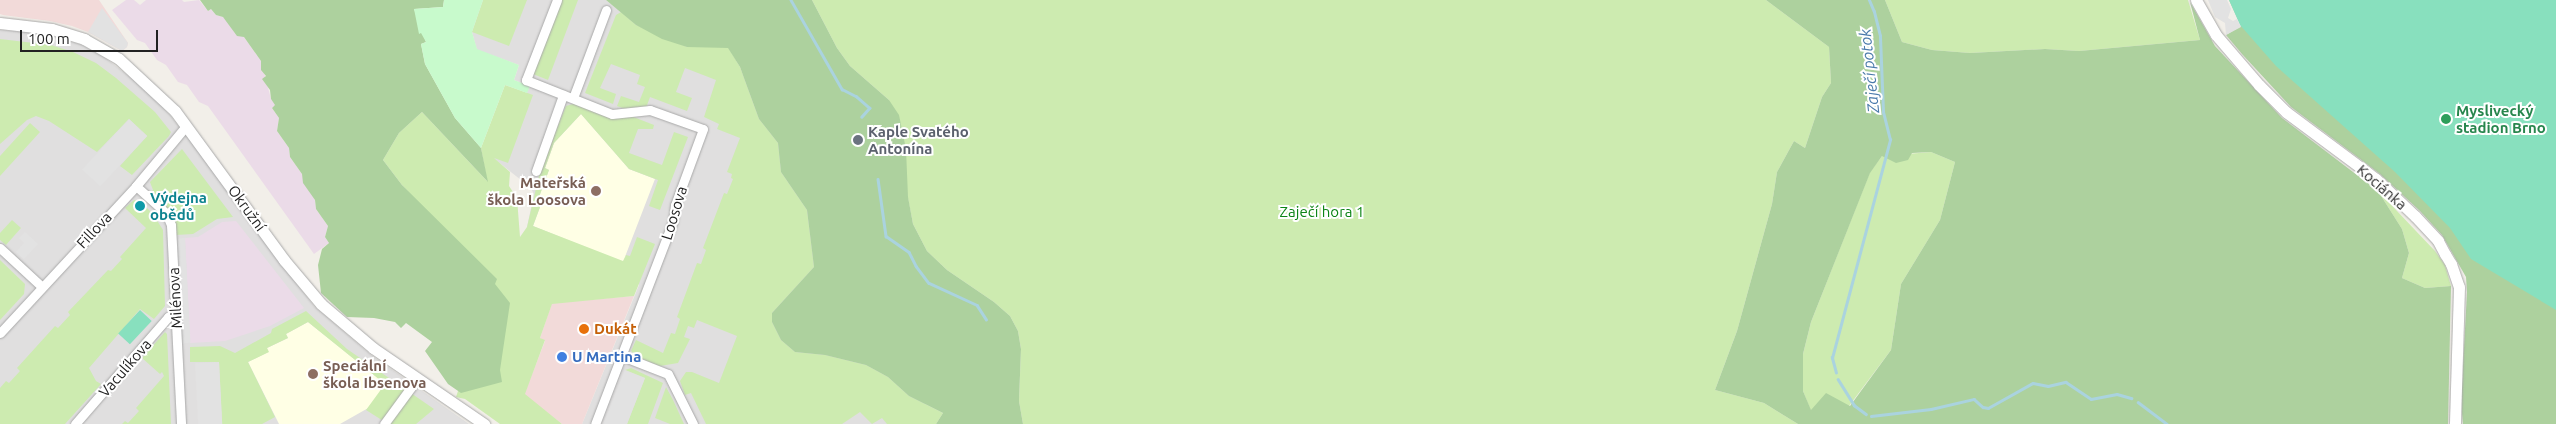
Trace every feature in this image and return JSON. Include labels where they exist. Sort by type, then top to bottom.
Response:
[{"type":"street","name":"Loosova","points":[[557,0],[526,80],[612,114],[650,110],[703,129],[675,205],[674,221],[594,424]]},
{"type":"street","name":"Kociánka","points":[[2196,0],[2216,35],[2259,85],[2286,112],[2376,179],[2438,241],[2452,264],[2459,287],[2455,424]]},
{"type":"street","points":[[573,98],[606,10]]},
{"type":"street","name":"Okružní","points":[[0,23],[52,29],[84,39],[119,59],[146,82],[175,111],[284,260],[321,304],[373,348],[484,424]]},
{"type":"street","points":[[536,171],[563,95]]},
{"type":"street","name":"Fillova","points":[[0,333],[41,286],[136,186],[186,126]]},
{"type":"street","name":"Milénova","points":[[136,186],[166,213],[171,225],[181,424]]},
{"type":"street","points":[[0,248],[41,286]]},
{"type":"street","name":"Vaculíkova","points":[[75,424],[168,316],[176,314]]},
{"type":"street","points":[[622,356],[668,374],[693,424]]},
{"type":"street","points":[[384,424],[417,379]]},
{"type":"shaded area","points":[[0,0],[99,0],[128,43],[127,47],[122,51],[88,32],[72,26],[0,14]]},
{"type":"shaded area","points":[[126,0],[134,0],[140,5],[146,0],[182,0],[184,2],[199,0],[208,11],[211,9],[216,15],[223,17],[244,37],[261,61],[271,99],[276,105],[272,108],[279,118],[277,131],[289,148],[290,157],[302,174],[315,200],[316,209],[328,226],[325,237],[329,243],[314,254],[208,106],[199,102],[187,85],[178,82],[166,65],[157,60],[145,43],[137,40],[112,10]]},
{"type":"shaded area","points":[[483,0],[606,0],[621,12],[728,47],[936,424],[582,424],[639,285],[630,257],[527,227],[534,194],[530,187],[492,157],[530,86],[514,80],[519,65],[477,50],[472,32]]},
{"type":"shaded area","points":[[2208,0],[2227,0],[2231,9],[2228,18],[2233,21],[2237,19],[2241,27],[2226,35],[2225,23],[2215,17]]},
{"type":"shaded area","points":[[102,8],[128,43],[127,47],[122,51],[88,32]]},
{"type":"shaded area","points":[[0,30],[44,33],[82,45],[104,57],[143,87],[170,115],[199,152],[259,235],[314,306],[371,355],[469,424],[0,424]]},
{"type":"shaded area","name":"Mateřská škola Loosova","points":[[581,114],[629,169],[655,179],[623,262],[533,226],[543,199],[539,197],[549,170],[545,168],[554,143]]},
{"type":"shaded area","points":[[129,119],[147,136],[100,187],[82,169]]},
{"type":"shaded area","points":[[236,221],[304,308],[270,326],[225,341],[190,343],[185,238],[198,237],[222,222]]},
{"type":"shaded area","points":[[25,232],[38,244],[24,259],[16,252],[24,243],[19,238]]},
{"type":"shaded area","points":[[185,238],[190,343],[178,344],[172,239]]},
{"type":"shaded area","points":[[634,296],[582,424],[562,424],[524,395],[545,341],[540,338],[552,303]]},
{"type":"shaded area","name":"Speciální škola Ibsenova","points":[[308,322],[385,384],[370,407],[340,424],[279,424],[248,362],[268,352],[267,348],[288,338],[286,334]]},
{"type":"shaded area","points":[[219,362],[222,424],[198,424],[195,363]]},
{"type":"shaded area","points":[[625,370],[645,378],[627,424],[603,424]]},
{"type":"green space","points":[[200,0],[444,0],[443,7],[414,9],[426,42],[421,44],[425,64],[455,118],[481,148],[488,182],[422,112],[399,133],[383,160],[402,185],[497,279],[495,284],[510,303],[500,370],[502,382],[461,393],[448,384],[425,351],[432,342],[406,323],[401,328],[395,322],[374,318],[347,317],[321,293],[318,265],[322,249],[329,243],[325,237],[328,226],[316,209],[315,200],[303,183],[302,174],[290,157],[289,148],[277,131],[279,118],[272,108],[275,105],[271,99],[270,90],[262,79],[266,76],[261,70],[261,61],[244,37],[237,36],[223,17],[216,15],[211,9],[208,11]]},
{"type":"green space","points":[[444,0],[483,0],[472,32],[477,49],[519,65],[514,80],[530,86],[527,93],[505,85],[481,148],[455,118],[425,64],[421,44],[426,42],[421,33],[419,34],[414,9],[443,7]]},
{"type":"green space","points":[[483,0],[527,0],[509,46],[472,32]]},
{"type":"green space","points":[[562,0],[578,0],[548,80],[533,74]]},
{"type":"green space","points":[[606,0],[812,0],[837,48],[850,66],[889,100],[899,115],[906,149],[908,197],[913,224],[927,251],[947,270],[994,302],[1010,316],[1018,331],[1021,349],[1019,401],[1023,424],[936,424],[943,413],[909,396],[888,377],[866,365],[825,355],[795,352],[781,340],[772,322],[772,313],[814,267],[807,210],[781,172],[778,143],[759,119],[740,67],[728,48],[687,47],[662,39],[636,25]]},
{"type":"green space","name":"Zaječí hora 1","points":[[812,0],[1766,0],[1829,47],[1831,83],[1822,97],[1805,148],[1794,141],[1777,172],[1772,204],[1737,331],[1715,390],[1764,403],[1798,424],[1023,424],[1019,401],[1021,349],[1018,331],[1010,316],[994,302],[947,270],[927,251],[913,224],[889,100],[850,66],[837,48]]},
{"type":"green space","points":[[1766,0],[1885,0],[1902,42],[1932,50],[1970,53],[2045,49],[2079,51],[2200,40],[2190,2],[2215,46],[2282,118],[2378,191],[2402,229],[2409,253],[2402,278],[2425,288],[2451,286],[2448,424],[1798,424],[1764,403],[1715,390],[1737,331],[1772,204],[1777,172],[1794,141],[1805,148],[1822,97],[1831,83],[1829,47]],"holes":[[[1931,152],[1955,162],[1940,220],[1901,284],[1891,350],[1850,406],[1826,393],[1811,410],[1803,391],[1803,354],[1811,322],[1870,173],[1882,156],[1896,163],[1908,160],[1912,153]]]},
{"type":"green space","points":[[1885,0],[2188,0],[2200,40],[2079,51],[2045,49],[1970,53],[1932,50],[1902,42]]},
{"type":"green space","points":[[2229,0],[2556,221],[2556,424],[2463,424],[2461,403],[2467,292],[2466,277],[2442,235],[2420,211],[2380,174],[2291,107],[2242,54],[2226,35],[2241,26]]},
{"type":"green space","name":"Myslivecký stadion Brno","points":[[2229,0],[2556,0],[2556,310],[2471,259],[2450,228],[2395,172],[2276,66],[2240,25]]},
{"type":"green space","points":[[621,12],[636,25],[687,47],[728,47],[740,67],[759,119],[778,143],[781,172],[807,210],[814,267],[772,313],[772,322],[781,340],[795,352],[825,355],[866,365],[888,377],[909,396],[943,413],[936,424],[887,424],[882,418],[872,424],[860,412],[842,424],[706,424],[691,393],[685,395],[680,381],[686,372],[692,372],[719,383],[737,336],[697,320],[694,328],[688,326],[684,337],[690,339],[678,363],[660,366],[639,358],[631,351],[636,340],[663,353],[671,333],[675,334],[680,319],[677,317],[697,263],[701,264],[706,250],[703,248],[724,193],[727,194],[733,179],[731,178],[732,174],[727,172],[740,138],[717,129],[719,124],[704,117],[716,80],[685,68],[676,92],[692,98],[687,111],[650,97],[646,108],[628,110],[617,106],[621,96],[639,102],[645,87],[637,84],[640,75],[611,64],[600,88],[616,94],[613,104],[585,93],[616,15]]},
{"type":"green space","points":[[0,39],[51,45],[73,52],[96,63],[155,112],[171,132],[169,136],[132,175],[120,166],[147,136],[129,119],[97,152],[49,121],[36,116],[27,120],[0,144]]},
{"type":"green space","points":[[505,85],[533,95],[508,163],[494,158],[510,172],[509,186],[517,198],[520,237],[527,227],[541,167],[566,106],[576,103],[631,116],[654,125],[653,129],[638,129],[629,153],[662,165],[674,132],[688,137],[660,210],[649,206],[658,180],[629,169],[581,114],[554,143],[545,168],[549,170],[539,197],[543,199],[533,226],[623,261],[626,255],[630,256],[637,237],[655,244],[634,296],[552,304],[540,338],[545,340],[525,394],[562,424],[500,424],[465,399],[456,397],[494,284],[402,185],[383,160],[399,133],[422,112],[487,181],[481,148]]},
{"type":"green space","points":[[30,123],[40,132],[0,176],[0,156]]},
{"type":"green space","points":[[182,149],[233,217],[217,219],[193,234],[176,235],[168,210],[151,192],[153,190],[150,182]]},
{"type":"green space","points":[[1931,152],[1955,162],[1940,220],[1901,284],[1891,350],[1849,406],[1811,411],[1803,391],[1803,354],[1811,322],[1870,172],[1882,156]]},
{"type":"green space","points":[[2378,191],[2435,251],[2445,265],[2451,286],[2425,288],[2402,278],[2409,253],[2402,229]]},
{"type":"green space","points":[[134,200],[140,201],[153,214],[163,230],[165,306],[154,319],[140,309],[89,368],[96,381],[101,384],[65,424],[0,424],[0,388],[6,381],[9,383],[20,371],[17,368],[55,326],[58,328],[70,315],[68,312],[108,270],[111,271],[122,259],[120,257],[146,228],[125,208]]},
{"type":"green space","points":[[12,220],[21,228],[6,245],[0,240],[0,233]]},
{"type":"green space","points":[[0,260],[25,284],[24,294],[0,320]]},
{"type":"green space","points":[[140,310],[152,321],[130,344],[118,333]]},
{"type":"green space","points":[[306,311],[347,349],[434,409],[416,424],[388,424],[366,410],[385,384],[308,322],[286,334],[288,338],[267,348],[269,352],[248,362],[275,417],[262,424],[222,424],[219,362],[190,362],[190,347],[220,346],[235,353],[271,333],[272,329]]},
{"type":"green space","points":[[165,332],[167,334],[171,424],[122,424],[125,421],[128,423],[139,411],[136,408],[164,376],[162,372],[160,374],[142,358]]},
{"type":"green space","points":[[631,368],[663,383],[648,424],[627,424],[645,378],[625,370]]},
{"type":"green space","points":[[666,387],[684,424],[670,424],[655,418]]},
{"type":"waterway","points":[[791,0],[842,89],[856,96],[870,108],[862,117]]},
{"type":"waterway","name":"Zaječí potok","points":[[1836,373],[1832,358],[1890,140],[1883,112],[1880,36],[1869,0]]},
{"type":"waterway","points":[[878,179],[886,236],[909,252],[916,266],[929,283],[977,305],[986,319]]},
{"type":"waterway","points":[[1838,379],[1854,405],[1866,414]]},
{"type":"waterway","points":[[1871,416],[1931,409],[1974,399],[1983,407],[1988,408],[2033,383],[2048,386],[2066,382],[2091,399],[2117,394],[2131,398]]},
{"type":"waterway","points":[[2138,402],[2167,424]]},
{"type":"place","name":"Myslivecký stadion Brno","points":[[2446,119]]},
{"type":"place","name":"Kaple Svatého Antonína","points":[[858,140]]},
{"type":"place","name":"Mateřská škola Loosova","points":[[596,191]]},
{"type":"place","name":"Výdejna obědů","points":[[140,206]]},
{"type":"place","name":"Dukát","points":[[584,329]]},
{"type":"place","name":"U Martina","points":[[562,357]]},
{"type":"place","name":"Speciální škola Ibsenova","points":[[313,374]]}]
